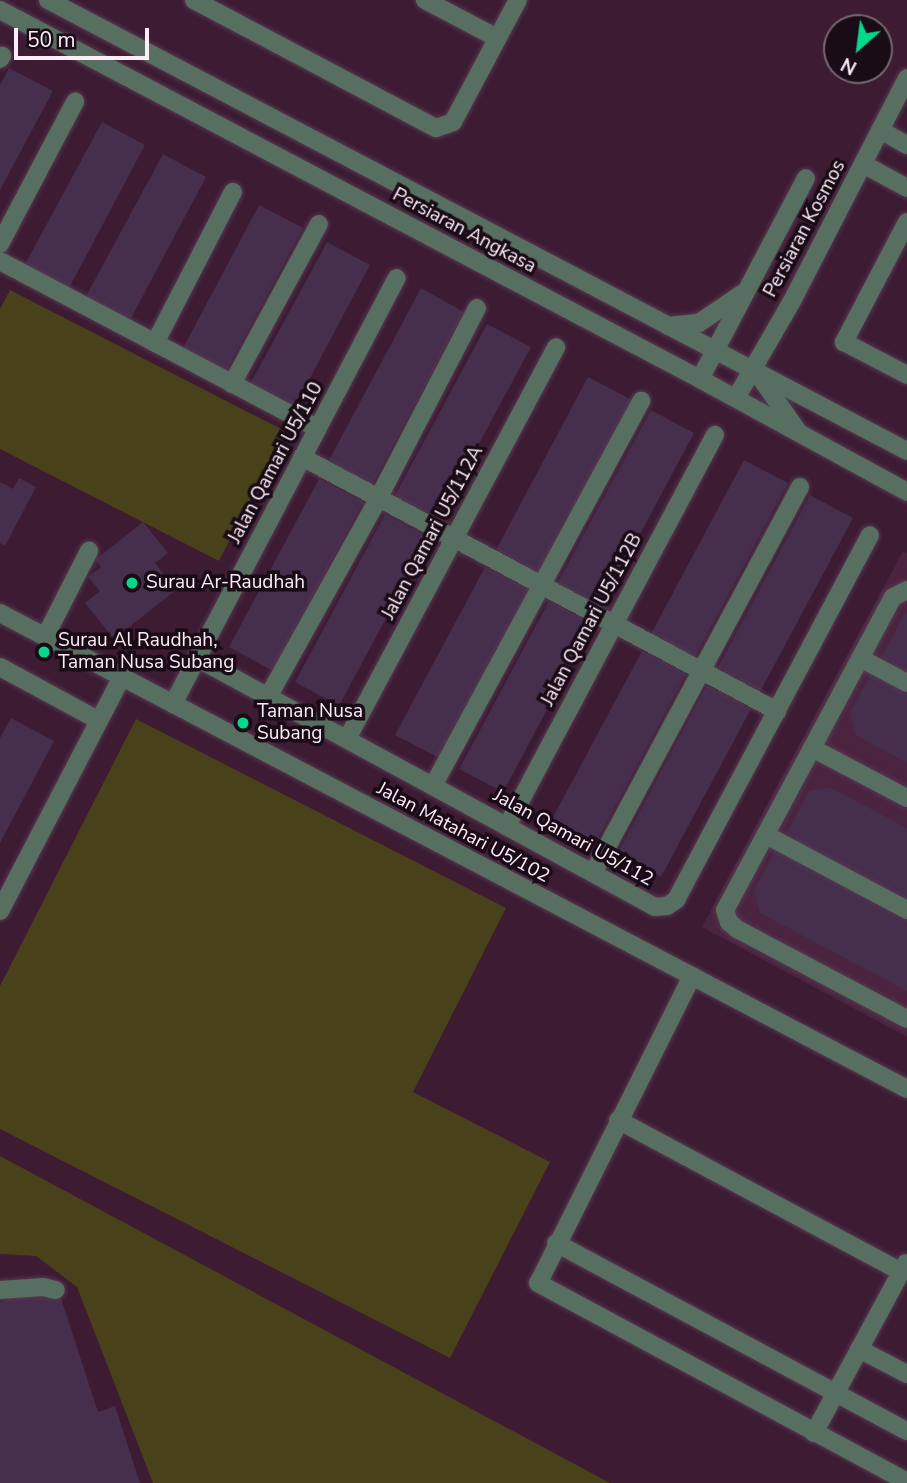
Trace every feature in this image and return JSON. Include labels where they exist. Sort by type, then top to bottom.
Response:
[{"type":"street","name":"Persiaran Angkasa","points":[[48,0],[67,4],[907,451]]},
{"type":"street","points":[[194,0],[432,128],[443,128],[453,121],[517,0]]},
{"type":"street","points":[[425,0],[497,38]]},
{"type":"street","points":[[50,37],[67,4]]},
{"type":"street","name":"Persiaran Angkasa","points":[[0,10],[736,398],[907,492]]},
{"type":"street","name":"Persiaran Kosmos","points":[[736,398],[907,78]]},
{"type":"street","points":[[0,244],[75,102]]},
{"type":"street","points":[[880,130],[907,145]]},
{"type":"street","points":[[863,164],[907,188]]},
{"type":"street","name":"Persiaran Kosmos","points":[[700,379],[806,178]]},
{"type":"street","points":[[155,343],[233,192]]},
{"type":"street","points":[[907,222],[844,342],[907,375]]},
{"type":"street","points":[[232,383],[319,224]]},
{"type":"street","points":[[0,261],[317,428]]},
{"type":"street","name":"Jalan Qamari U5/110","points":[[173,704],[397,278]]},
{"type":"street","points":[[668,326],[699,323],[747,289]]},
{"type":"street","points":[[268,696],[378,499],[477,308]]},
{"type":"street","name":"Jalan Qamari U5/112A","points":[[347,739],[556,347]]},
{"type":"street","points":[[754,368],[801,436]]},
{"type":"street","points":[[433,786],[641,401]]},
{"type":"street","name":"Jalan Qamari U5/112B","points":[[507,826],[715,435]]},
{"type":"street","points":[[302,457],[777,711]]},
{"type":"street","points":[[593,873],[800,487]]},
{"type":"street","name":"Jalan Qamari U5/112","points":[[197,658],[655,907],[667,906],[676,900],[870,535]]},
{"type":"street","points":[[45,637],[89,551]]},
{"type":"street","points":[[907,590],[893,597],[725,910],[729,922],[907,1019]]},
{"type":"street","name":"Jalan Matahari U5/102","points":[[0,613],[907,1089]]},
{"type":"street","points":[[860,658],[907,683]]},
{"type":"street","points":[[0,667],[99,720]]},
{"type":"street","points":[[0,909],[122,677]]},
{"type":"street","points":[[812,748],[907,799]]},
{"type":"street","points":[[765,835],[907,910]]},
{"type":"street","points":[[692,976],[538,1283],[907,1482]]},
{"type":"street","points":[[618,1120],[904,1266],[814,1433]]},
{"type":"street","points":[[556,1243],[907,1431]]},
{"type":"street","points":[[0,1290],[43,1287],[56,1290]]},
{"type":"street","points":[[859,1349],[907,1374]]},
{"type":"shaded area","points":[[10,290],[285,431],[219,561],[0,449],[0,309]]},
{"type":"shaded area","points":[[903,551],[907,553],[907,1037],[702,927]]},
{"type":"shaded area","points":[[136,719],[506,908],[413,1092],[550,1162],[450,1358],[0,1129],[0,986]]},
{"type":"shaded area","points":[[0,1156],[610,1483],[153,1483],[77,1287],[36,1256],[0,1254]]},
{"type":"building","points":[[9,68],[53,91],[0,190],[0,85]]},
{"type":"building","points":[[102,122],[145,145],[68,290],[24,266]]},
{"type":"building","points":[[163,154],[206,177],[129,322],[85,298]]},
{"type":"building","points":[[259,205],[303,228],[225,373],[182,350]]},
{"type":"building","points":[[327,242],[370,265],[293,410],[249,386]]},
{"type":"building","points":[[421,288],[464,312],[372,485],[328,462]]},
{"type":"building","points":[[487,324],[531,347],[438,520],[394,497]]},
{"type":"building","points":[[588,377],[632,400],[539,574],[496,550]]},
{"type":"building","points":[[651,410],[694,433],[601,607],[557,584]]},
{"type":"building","points":[[744,460],[788,483],[695,657],[651,634]]},
{"type":"building","points":[[19,478],[36,487],[5,546],[0,543],[0,482],[13,489]]},
{"type":"building","points":[[319,479],[363,502],[273,671],[229,647]]},
{"type":"building","points":[[810,495],[853,518],[760,692],[717,669]]},
{"type":"building","points":[[385,514],[429,538],[339,706],[295,682]]},
{"type":"building","name":"Surau Ar-Raudhah","points":[[143,522],[168,553],[155,563],[176,590],[114,639],[85,603],[100,591],[88,577],[101,567],[95,560]]},
{"type":"building","points":[[485,567],[529,590],[439,758],[395,735]]},
{"type":"building","points":[[549,601],[593,624],[503,792],[459,769]]},
{"type":"building","points":[[907,613],[907,672],[881,658]]},
{"type":"building","points":[[642,651],[686,674],[596,842],[552,819]]},
{"type":"building","points":[[872,671],[907,690],[907,763],[856,735],[850,713]]},
{"type":"building","points":[[707,685],[751,709],[661,877],[618,853]]},
{"type":"building","points":[[11,718],[54,741],[0,843],[0,738]]},
{"type":"building","points":[[829,787],[907,828],[907,901],[785,836],[809,791]]},
{"type":"building","points":[[776,849],[907,918],[907,991],[760,913],[754,890]]},
{"type":"building","points":[[30,1293],[61,1298],[98,1412],[115,1406],[140,1483],[0,1483],[0,1302]]},
{"type":"place","name":"Surau Ar-Raudhah","points":[[132,583]]},
{"type":"place","name":"Surau Al Raudhah, Taman Nusa Subang","points":[[44,652]]},
{"type":"place","name":"Taman Nusa Subang","points":[[243,723]]}]
